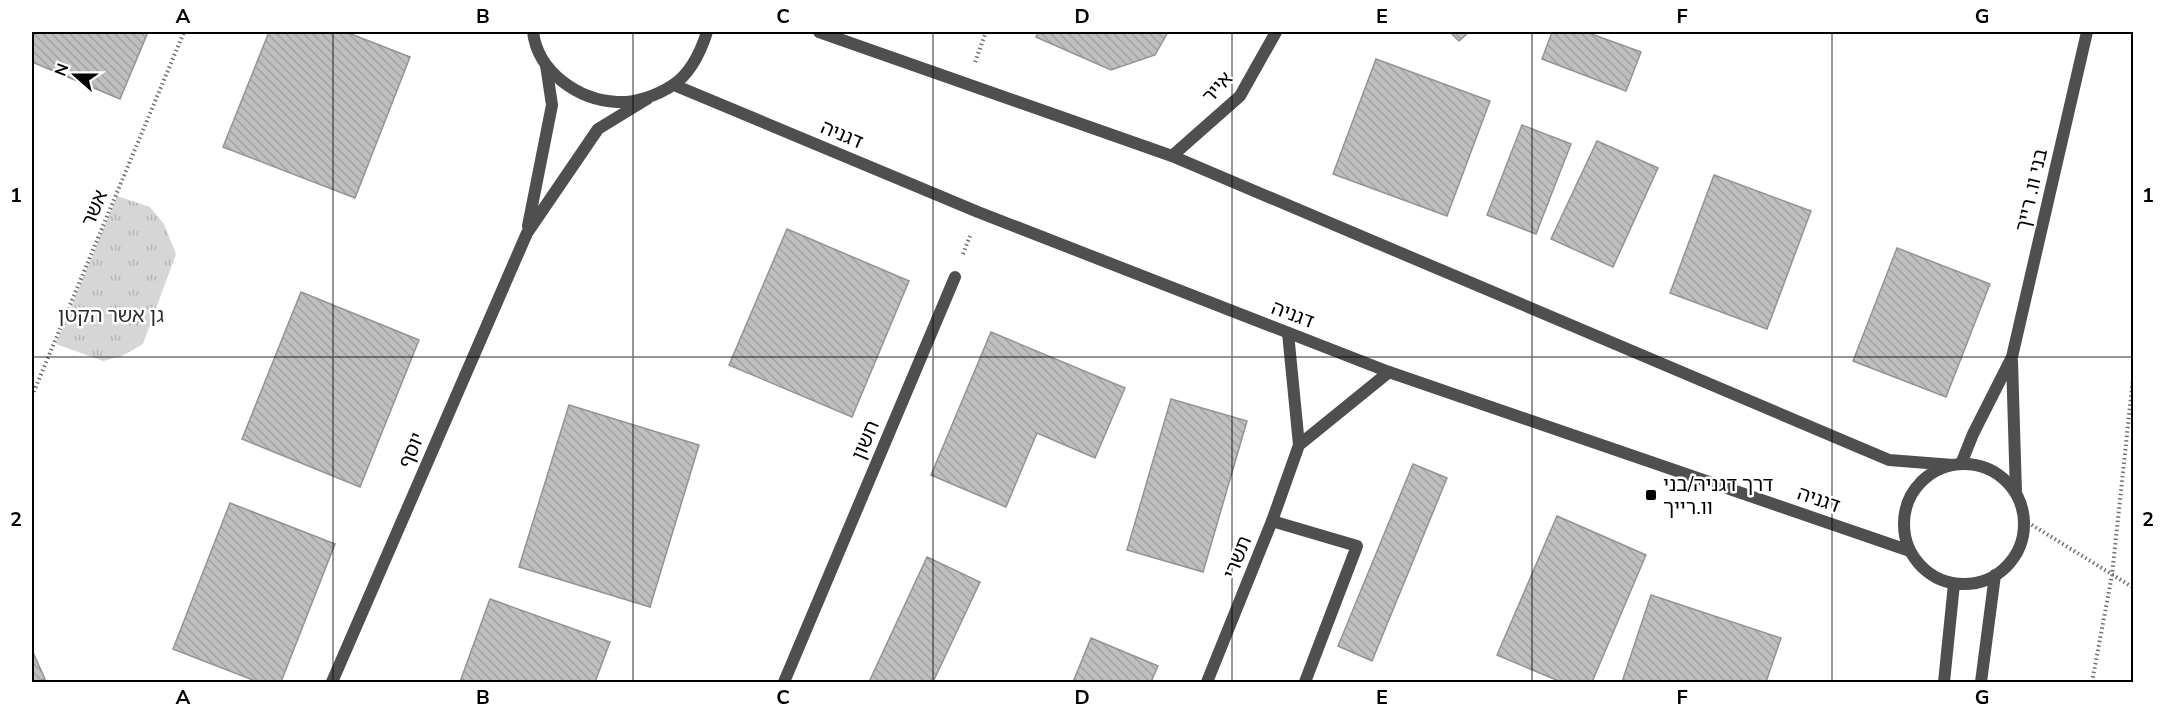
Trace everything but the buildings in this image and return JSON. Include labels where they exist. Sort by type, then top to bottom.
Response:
[{"type":"street","points":[[533,32],[534,43],[546,65],[564,83],[586,96],[618,102],[650,97]]},
{"type":"street","points":[[674,84],[699,55],[707,32]]},
{"type":"street","points":[[819,32],[1172,156],[1889,460],[1957,465]]},
{"type":"street","name":"אייר","points":[[1172,156],[1240,96],[1276,32]]},
{"type":"street","name":"בני וו. רייך","points":[[1954,584],[1975,583],[1995,575],[2017,552],[2022,536],[2024,520],[2022,507],[2006,481],[1993,471],[1978,466],[1957,465],[2012,357],[2087,32]]},
{"type":"street","name":"יוסף","points":[[527,233],[552,105],[546,65]]},
{"type":"street","name":"יוסף","points":[[332,682],[527,233],[598,129],[674,84]]},
{"type":"street","name":"דגניה","points":[[674,84],[978,212],[1389,372],[1910,551]]},
{"type":"street","name":"חשון","points":[[784,682],[955,277]]},
{"type":"street","name":"תשרי","points":[[1207,682],[1272,521],[1299,445],[1288,333]]},
{"type":"street","name":"בני וו. רייך","points":[[2012,357],[2016,494]]},
{"type":"street","points":[[1299,445],[1389,372]]},
{"type":"street","points":[[1944,682],[1954,584],[1936,577],[1921,567],[1910,551],[1904,533],[1905,515],[1911,497],[1922,482],[1936,471],[1957,465]]},
{"type":"street","points":[[1272,521],[1358,546],[1305,682]]},
{"type":"street","points":[[1981,682],[1995,575]]},
{"type":"path","name":"אשר","points":[[32,396],[184,32]]},
{"type":"path","points":[[968,84],[986,32]]},
{"type":"path","points":[[955,277],[978,212]]},
{"type":"path","points":[[2092,682],[2112,575],[2133,369]]},
{"type":"path","points":[[2024,520],[2133,588]]},
{"type":"green space","name":"גן אשר הקטן","points":[[117,196],[150,207],[164,224],[176,254],[143,344],[122,356],[103,361],[56,344]]},
{"type":"place","name":"דרך דגניה/בני וו.רייך","points":[[1651,495]]}]
